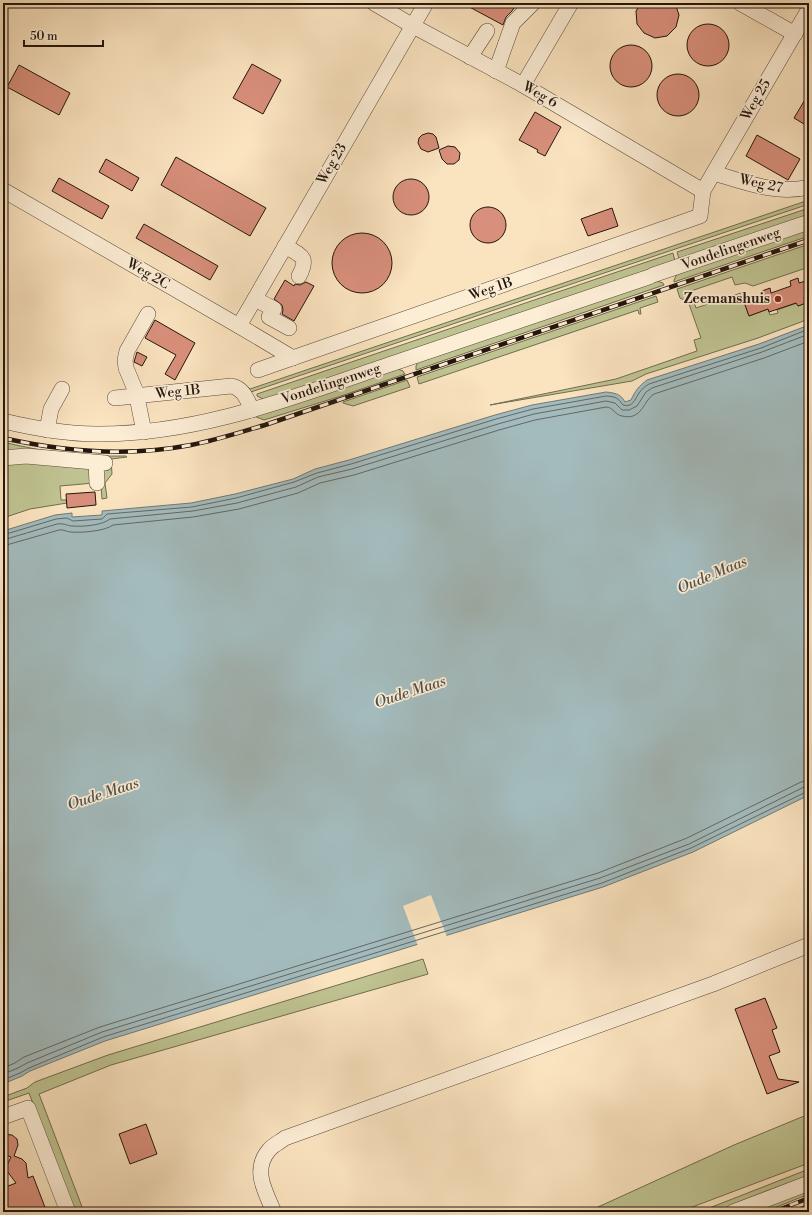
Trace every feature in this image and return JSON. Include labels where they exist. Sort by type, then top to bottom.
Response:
[{"type":"street","name":"Weg 6","points":[[374,3],[413,26],[523,85],[704,191]]},
{"type":"street","name":"Weg 23","points":[[239,326],[426,3]]},
{"type":"street","points":[[496,71],[514,23],[533,3]]},
{"type":"street","points":[[523,85],[572,3]]},
{"type":"street","points":[[740,3],[795,34]]},
{"type":"street","name":"Weg 25","points":[[704,191],[809,9]]},
{"type":"street","points":[[470,57],[487,31]]},
{"type":"street","name":"Weg 27","points":[[714,173],[747,183],[784,190],[798,190],[809,187]]},
{"type":"street","name":"Weg 2C","points":[[3,190],[293,358]]},
{"type":"street","name":"Weg 1B","points":[[258,370],[700,216],[704,191]]},
{"type":"street","name":"Vondelingenweg","points":[[3,421],[47,430],[96,434],[144,432],[198,424],[252,410],[809,222]]},
{"type":"street","points":[[285,246],[301,256],[304,261],[304,266],[299,276]]},
{"type":"street","points":[[255,299],[274,309],[269,317],[289,328]]},
{"type":"street","points":[[144,432],[137,396],[126,368],[125,356],[148,314]]},
{"type":"street","name":"Weg 1B","points":[[115,398],[231,386],[242,390],[252,410]]},
{"type":"street","points":[[47,430],[51,409],[62,389]]},
{"type":"street","points":[[3,458],[26,456],[100,463],[97,483]]},
{"type":"street","points":[[274,1212],[262,1184],[260,1165],[270,1150],[285,1138],[713,984],[809,945]]},
{"type":"street","points":[[3,1118],[28,1108],[68,1212]]},
{"type":"street","points":[[733,1212],[809,1183]]},
{"type":"green space","points":[[809,200],[809,204],[251,392],[248,387],[250,389]]},
{"type":"green space","points":[[809,208],[809,216],[679,259],[677,252]]},
{"type":"green space","points":[[809,229],[809,236],[674,282],[677,274]]},
{"type":"green space","points":[[809,244],[809,267],[753,286],[745,283],[735,285],[732,277],[691,291],[692,297],[684,300],[680,298],[677,289]]},
{"type":"green space","points":[[673,253],[675,261],[265,400],[257,396],[257,394]]},
{"type":"green space","points":[[657,281],[663,283],[664,285],[416,370],[418,362]]},
{"type":"green space","points":[[741,293],[744,295],[744,302],[749,316],[768,309],[770,315],[778,313],[777,310],[797,303],[798,306],[806,303],[804,297],[809,295],[809,319],[758,338],[646,374],[632,381],[490,405],[616,379],[697,351],[694,340],[701,338],[689,304],[694,302],[696,308]]},
{"type":"green space","points":[[656,296],[658,302],[640,308],[641,314],[639,314],[638,310],[419,384],[417,377]]},
{"type":"green space","points":[[398,369],[403,371],[405,374],[264,420],[254,416]]},
{"type":"green space","points":[[407,380],[410,387],[353,406],[343,403],[343,402]]},
{"type":"green space","points":[[3,442],[33,449],[64,453],[127,457],[111,459],[112,474],[105,483],[107,498],[102,499],[100,470],[3,454]]},
{"type":"green space","points":[[3,462],[89,465],[94,483],[60,486],[61,500],[66,500],[67,503],[30,509],[3,518]]},
{"type":"green space","points":[[423,959],[428,974],[111,1065],[39,1094],[84,1212],[75,1212],[29,1093],[3,1102],[3,1097],[27,1088],[35,1082],[108,1055]]},
{"type":"green space","points":[[809,1114],[809,1163],[679,1212],[587,1212],[734,1145]]},
{"type":"green space","points":[[809,1169],[809,1177],[716,1212],[699,1212]]},
{"type":"green space","points":[[809,1186],[809,1194],[764,1212],[737,1212]]},
{"type":"water","name":"Oude Maas","points":[[809,325],[809,795],[693,852],[603,887],[105,1041],[30,1071],[3,1084],[3,531],[55,515],[72,513],[72,517],[102,515],[102,511],[191,503],[235,494],[293,479],[315,469],[532,405],[606,392],[617,394],[622,397],[625,402],[631,400],[642,384],[647,380],[759,344]]},
{"type":"pier","points":[[431,895],[447,937],[418,946],[403,906]]},
{"type":"building","points":[[462,3],[517,3],[506,17],[503,25]]},
{"type":"building","points":[[641,3],[675,3],[679,15],[676,27],[667,36],[655,38],[644,33],[637,24],[636,11]]},
{"type":"building","points":[[704,24],[712,24],[720,27],[726,33],[729,45],[726,57],[720,63],[712,66],[704,66],[696,63],[690,57],[687,49],[687,41],[690,33],[696,27]]},
{"type":"building","points":[[627,45],[635,45],[643,48],[649,54],[652,66],[649,78],[643,84],[635,87],[627,87],[619,84],[613,78],[610,70],[610,62],[613,54],[619,48]]},
{"type":"building","points":[[252,64],[281,80],[263,114],[233,98]]},
{"type":"building","points":[[19,65],[70,93],[59,115],[7,87]]},
{"type":"building","points":[[674,74],[682,74],[690,77],[696,83],[699,95],[696,107],[690,113],[682,116],[674,116],[666,113],[660,107],[657,99],[657,91],[660,83],[666,77]]},
{"type":"building","points":[[809,93],[809,127],[794,118]]},
{"type":"building","points":[[535,112],[561,127],[545,156],[537,152],[538,150],[519,140]]},
{"type":"building","points":[[428,133],[433,134],[436,137],[439,148],[428,152],[421,149],[418,143],[419,138],[422,135]]},
{"type":"building","points":[[757,135],[800,159],[788,180],[746,156]]},
{"type":"building","points":[[448,146],[455,147],[460,153],[459,160],[454,164],[447,164],[442,159],[439,150]]},
{"type":"building","points":[[176,157],[266,208],[250,236],[161,185]]},
{"type":"building","points":[[106,159],[139,178],[132,191],[99,172]]},
{"type":"building","points":[[59,178],[109,206],[102,219],[52,191]]},
{"type":"building","points":[[411,179],[421,182],[426,187],[429,197],[426,207],[421,212],[411,215],[401,212],[396,207],[393,197],[396,187],[401,182]]},
{"type":"building","points":[[488,207],[498,210],[503,215],[506,225],[503,235],[498,240],[488,243],[478,240],[473,235],[470,225],[473,215],[478,210]]},
{"type":"building","points":[[612,208],[618,226],[588,236],[581,219]]},
{"type":"building","points":[[144,224],[218,266],[210,280],[136,238]]},
{"type":"building","points":[[356,233],[368,233],[379,238],[387,246],[392,257],[390,275],[379,288],[368,293],[356,293],[345,288],[337,280],[332,269],[332,257],[337,246],[345,238]]},
{"type":"building","name":"Zeemanshuis","points":[[798,278],[799,283],[809,280],[809,295],[804,297],[806,303],[798,306],[796,303],[769,312],[768,309],[749,316],[744,302],[763,295],[762,291],[770,288],[771,293],[791,286],[790,281]]},
{"type":"building","points":[[285,280],[294,286],[295,284],[300,285],[306,282],[314,286],[294,321],[282,314],[282,305],[274,299]]},
{"type":"building","points":[[155,320],[195,343],[175,380],[165,374],[176,355],[145,338]]},
{"type":"building","points":[[137,352],[147,357],[142,366],[134,362]]},
{"type":"building","points":[[95,492],[96,505],[67,508],[66,494]]},
{"type":"building","points":[[765,998],[777,1028],[772,1030],[780,1052],[769,1056],[778,1079],[799,1082],[767,1094],[735,1009]]},
{"type":"building","points":[[146,1124],[157,1154],[130,1164],[119,1134]]},
{"type":"building","points":[[3,1134],[12,1135],[17,1139],[18,1145],[14,1156],[22,1159],[26,1163],[28,1178],[33,1176],[46,1210],[41,1212],[3,1212],[3,1188],[16,1183],[7,1171],[7,1165],[11,1157],[3,1154]]},
{"type":"railway","points":[[3,438],[73,450],[120,452],[167,449],[210,441],[265,425],[809,240]]},
{"type":"railway","points":[[773,1212],[809,1198]]},
{"type":"railway","points":[[793,1212],[809,1206]]},
{"type":"place","name":"Zeemanshuis","points":[[778,299]]}]
